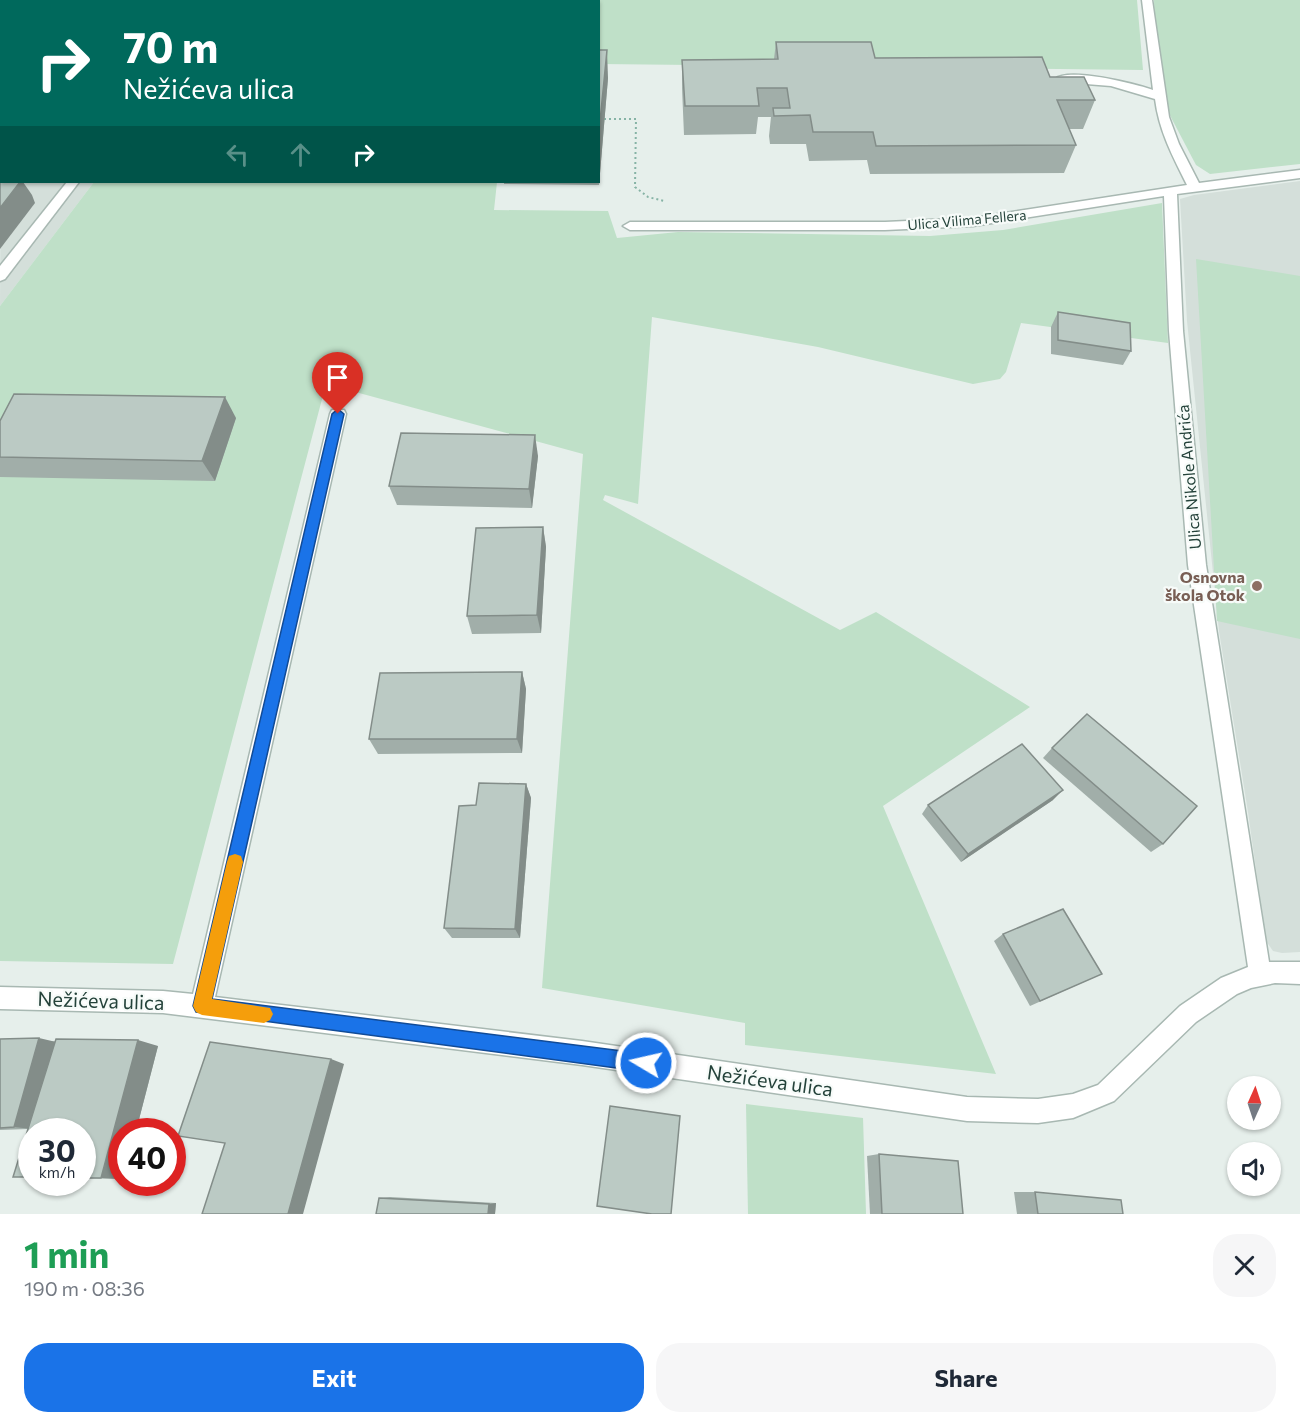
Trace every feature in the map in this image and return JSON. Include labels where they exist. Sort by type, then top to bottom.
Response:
[{"type":"street","points":[[1147,0],[1162,117],[1195,187]]},
{"type":"street","points":[[1046,79],[1105,80],[1141,89],[1159,97]]},
{"type":"street","name":"Ulica Vilima Fellera","points":[[630,226],[885,226],[973,222],[1195,187],[1300,174]]},
{"type":"street","points":[[0,276],[72,183]]},
{"type":"street","name":"Ulica Nikole Andrića","points":[[1170,191],[1176,331],[1197,565],[1260,974]]},
{"type":"street","points":[[202,1006],[338,414]]},
{"type":"street","points":[[1260,974],[1300,973]]},
{"type":"street","name":"Nežićeva ulica","points":[[0,998],[163,1002],[202,1006],[582,1053],[967,1109],[1026,1112],[1071,1107],[1106,1093],[1191,1010],[1219,991],[1260,974]]},
{"type":"path","points":[[604,119],[636,119],[635,188],[653,200],[671,202]]},
{"type":"shaded area","name":"Osnovna škola Otok","points":[[1300,181],[1300,952],[1282,953],[1273,951],[1266,941],[1219,631],[1187,321],[1180,199],[1194,195]]},
{"type":"shaded area","points":[[1,183],[93,183],[0,306]]},
{"type":"green space","points":[[600,0],[1137,0],[1143,70],[600,64]]},
{"type":"green space","points":[[1154,0],[1300,0],[1300,164],[1210,174],[1196,165],[1164,104],[1155,52]]},
{"type":"green space","points":[[93,183],[497,183],[494,210],[608,211],[617,238],[678,232],[930,236],[1003,230],[1162,203],[1168,343],[1021,323],[1006,372],[1000,379],[973,384],[818,347],[652,317],[638,504],[605,495],[603,500],[840,630],[876,612],[1030,707],[883,806],[996,1074],[745,1045],[745,1023],[542,988],[583,454],[326,384],[173,964],[0,961],[0,306]]},
{"type":"green space","points":[[1196,259],[1300,276],[1300,639],[1217,621]]},
{"type":"green space","points":[[746,1104],[863,1118],[866,1214],[748,1214]]},
{"type":"building","points":[[776,42],[871,42],[875,58],[1042,57],[1050,77],[1084,77],[1095,100],[1057,100],[1076,145],[876,146],[873,132],[813,132],[810,115],[774,116],[773,108],[790,108],[787,88],[757,88],[759,106],[685,106],[682,60],[778,59]]},
{"type":"building","points":[[600,50],[607,50],[600,122]]},
{"type":"building","points":[[0,183],[19,183],[0,208]]},
{"type":"building","points":[[1058,312],[1130,323],[1131,351],[1058,340]]},
{"type":"building","points":[[14,394],[225,397],[202,461],[0,457],[0,421]]},
{"type":"building","points":[[401,433],[535,435],[529,489],[389,486]]},
{"type":"building","points":[[543,527],[537,615],[467,616],[476,528]]},
{"type":"building","points":[[522,672],[517,739],[369,739],[380,673]]},
{"type":"building","points":[[1087,714],[1197,806],[1163,844],[1052,748]]},
{"type":"building","points":[[1022,744],[1063,790],[968,854],[928,805]]},
{"type":"building","points":[[479,783],[526,784],[515,929],[444,928],[459,806],[476,805]]},
{"type":"building","points":[[1063,909],[1102,974],[1040,1001],[1003,934]]},
{"type":"building","points":[[39,1038],[14,1127],[0,1128],[0,1039]]},
{"type":"building","points":[[56,1039],[138,1040],[117,1118],[108,1118],[108,1152],[101,1178],[96,1178],[96,1118],[31,1118]]},
{"type":"building","points":[[210,1042],[331,1059],[288,1214],[202,1214],[225,1143],[186,1137],[186,1118],[184,1118]]},
{"type":"building","points":[[610,1106],[680,1116],[671,1214],[652,1214],[597,1206]]},
{"type":"building","points":[[879,1154],[958,1161],[963,1214],[882,1214]]},
{"type":"building","points":[[18,1161],[18,1177],[13,1177]]},
{"type":"building","points":[[1035,1192],[1121,1200],[1123,1214],[1038,1214]]},
{"type":"building","points":[[379,1198],[489,1204],[488,1214],[376,1214]]},
{"type":"slow traffic","points":[[235,862],[202,1006],[264,1014]]},
{"type":"place","name":"Osnovna škola Otok","points":[[1257,586]]},
{"type":"route","points":[[338,414],[202,1006],[646,1063]]}]
